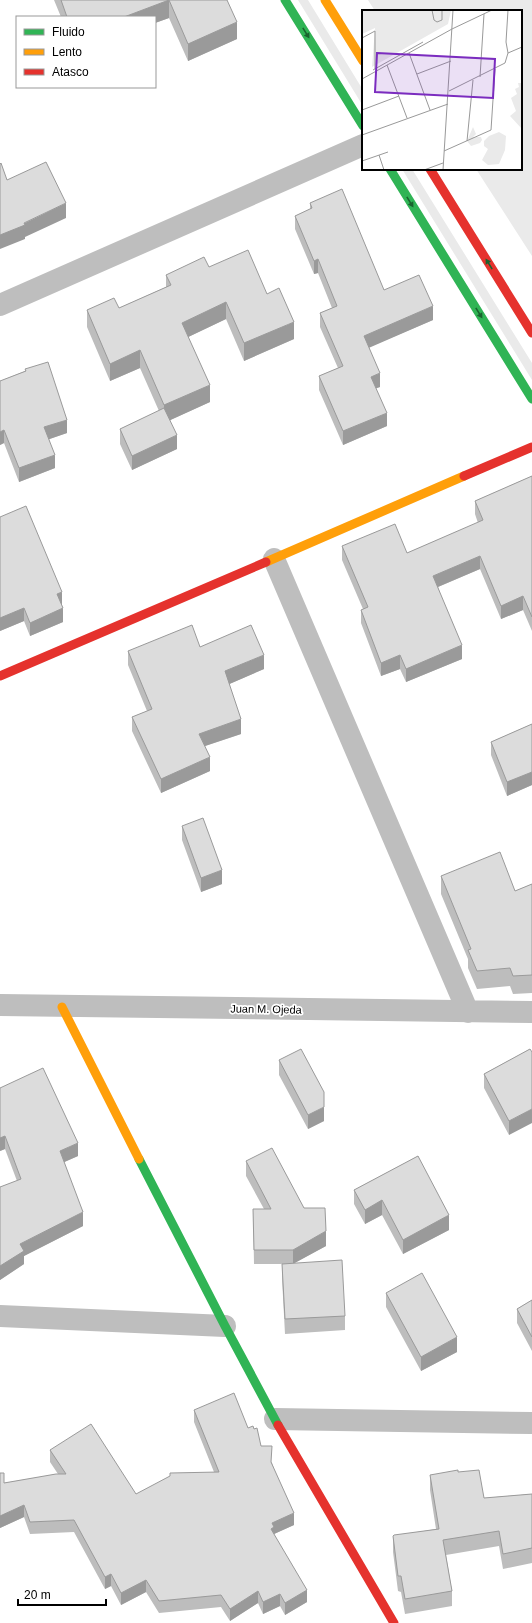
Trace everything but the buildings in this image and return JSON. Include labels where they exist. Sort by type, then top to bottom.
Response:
[{"type":"street","points":[[285,0],[362,124]]},
{"type":"street","points":[[325,0],[362,59]]},
{"type":"street","points":[[0,305],[362,145]]},
{"type":"street","points":[[391,170],[532,399]]},
{"type":"street","points":[[431,170],[532,333]]},
{"type":"street","points":[[0,676],[532,447]]},
{"type":"street","points":[[274,559],[468,1012]]},
{"type":"street","name":"Juan M. Ojeda","points":[[0,1005],[532,1012]]},
{"type":"street","points":[[62,1007],[225,1326],[276,1419],[394,1623]]},
{"type":"street","points":[[0,1316],[225,1326]]},
{"type":"street","points":[[276,1419],[532,1423]]},
{"type":"shaded area","points":[[298,0],[308,0],[362,88],[362,104]]},
{"type":"shaded area","points":[[368,0],[532,0],[532,256],[477,170],[522,170],[522,10],[374,10]]},
{"type":"shaded area","points":[[403,170],[413,170],[532,363],[532,380]]},
{"type":"traffic: fast","points":[[285,0],[362,124]]},
{"type":"traffic: fast","points":[[391,170],[532,399]]},
{"type":"traffic: fast","points":[[139,1159],[278,1425]]},
{"type":"traffic: slow","points":[[325,0],[362,59]]},
{"type":"traffic: slow","points":[[266,562],[464,476]]},
{"type":"traffic: slow","points":[[62,1007],[139,1159]]},
{"type":"traffic: jam","points":[[431,170],[532,333]]},
{"type":"traffic: jam","points":[[464,476],[532,447]]},
{"type":"traffic: jam","points":[[0,676],[266,562]]},
{"type":"traffic: jam","points":[[278,1425],[394,1623]]}]
